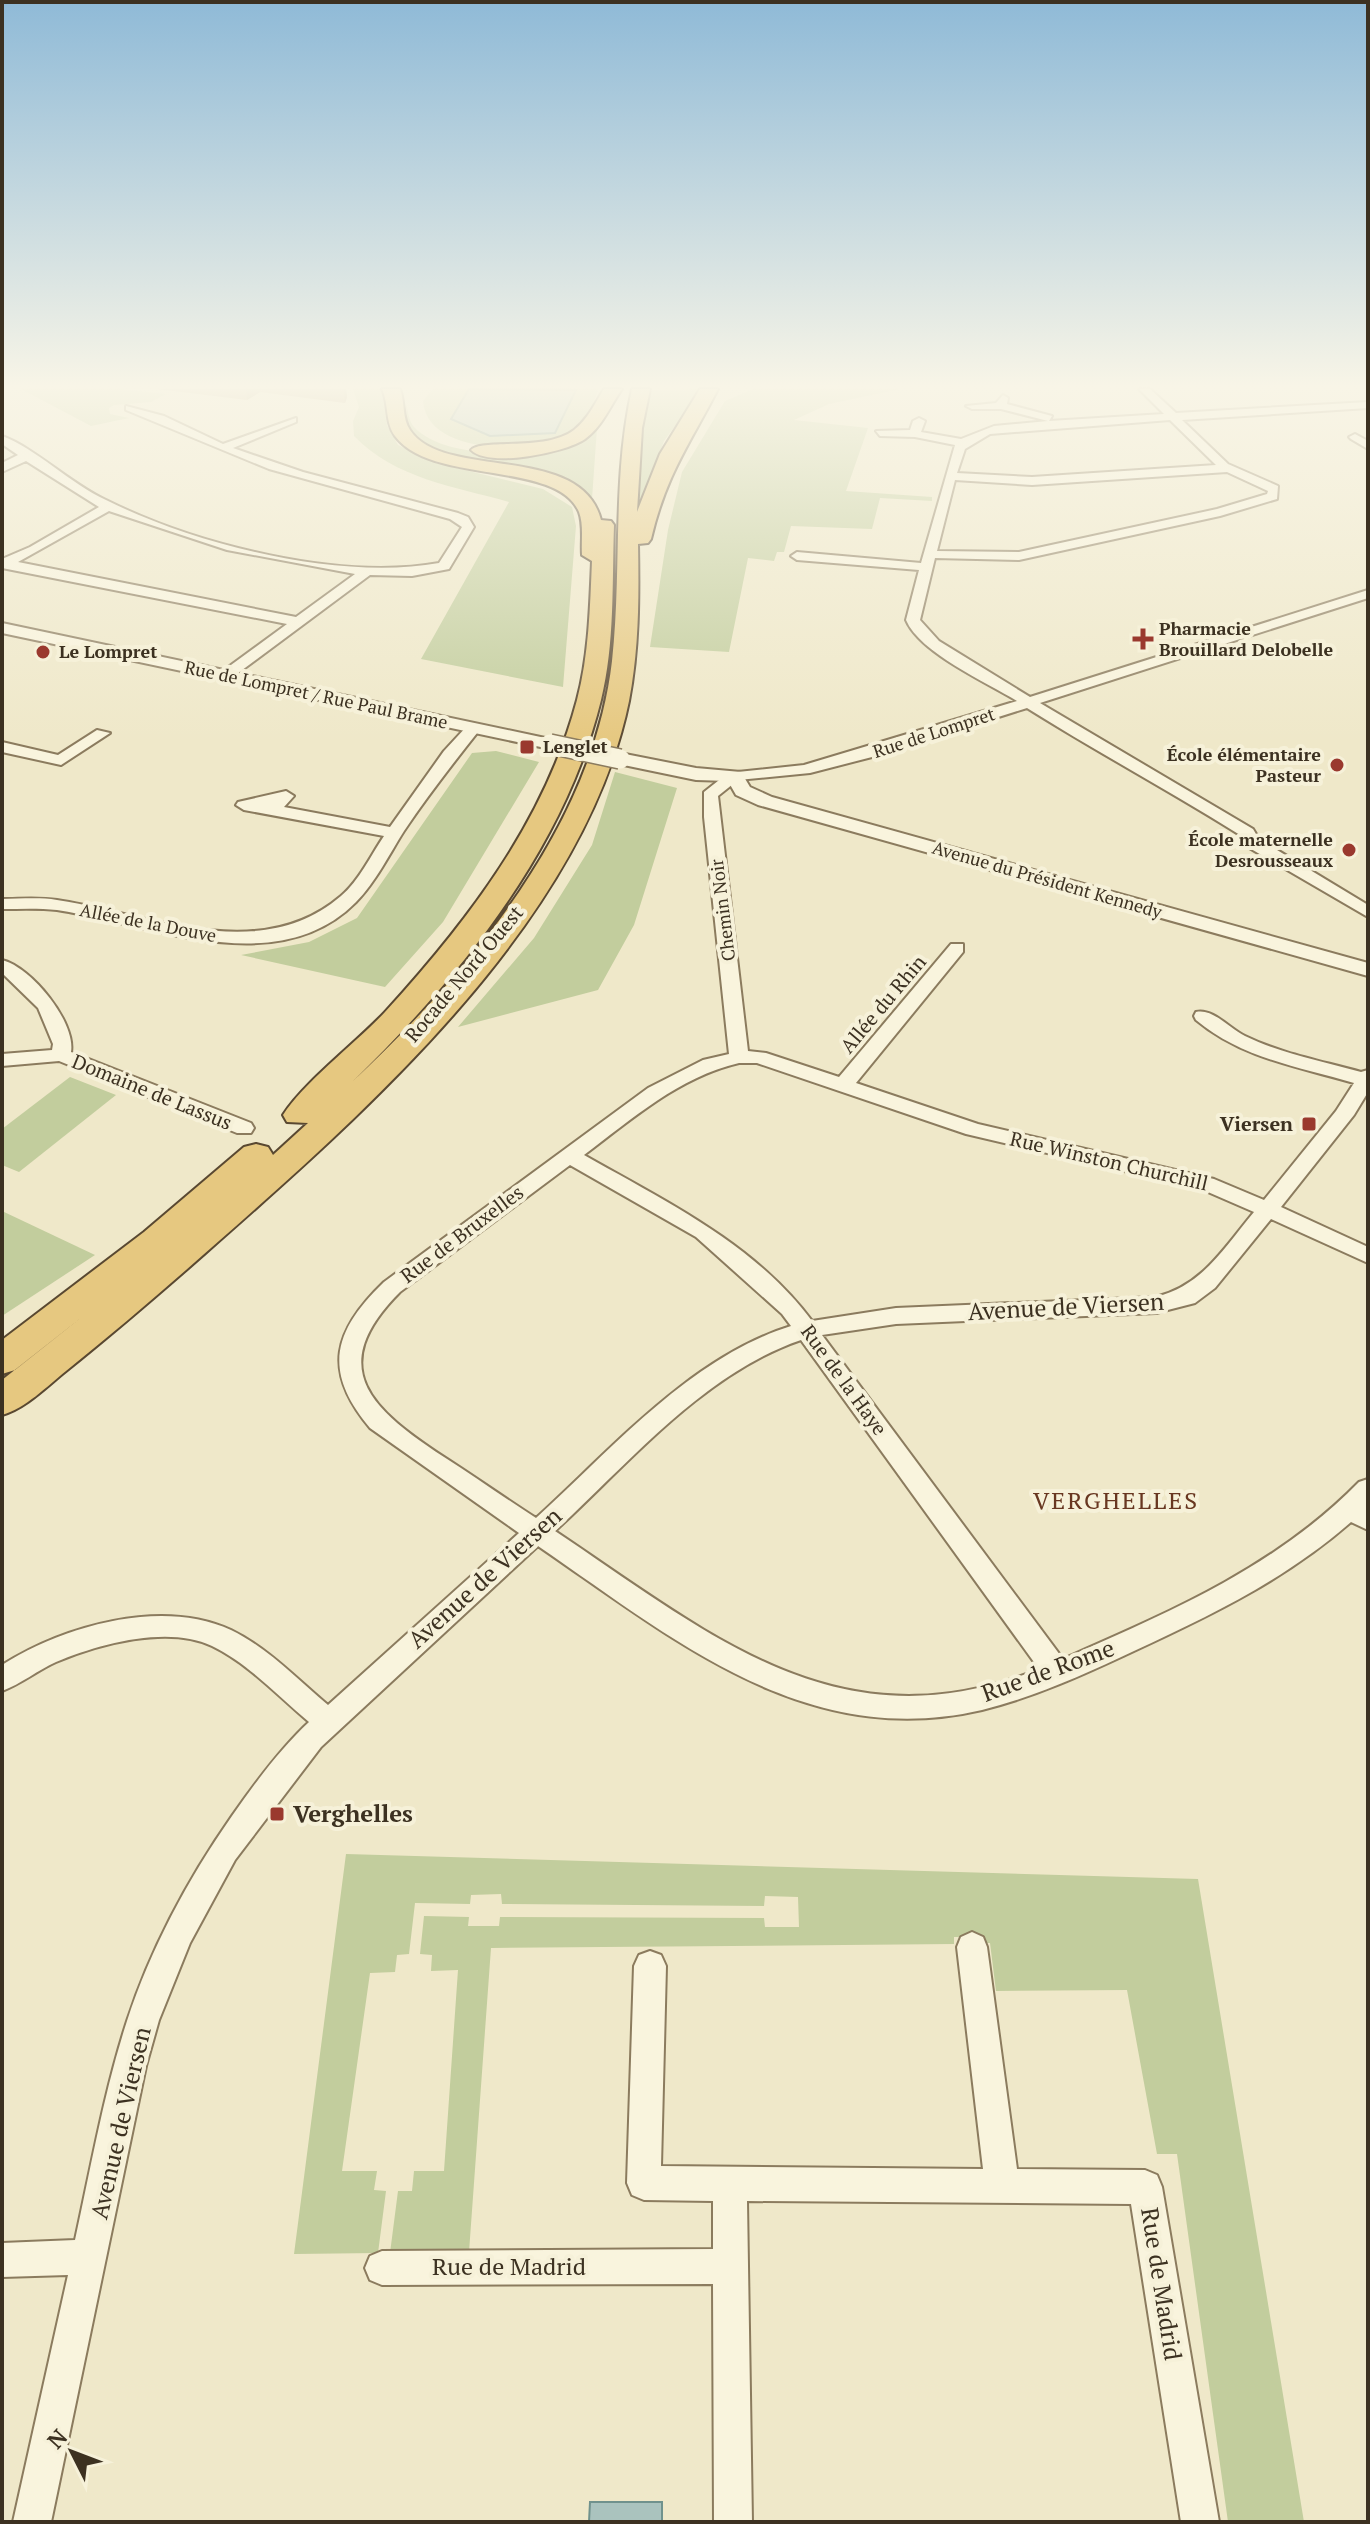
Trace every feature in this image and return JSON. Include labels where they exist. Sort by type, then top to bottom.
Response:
[{"type":"highway","points":[[585,507],[591,517],[591,544],[601,599]]},
{"type":"highway","name":"Rocade Nord Ouest","points":[[2,1360],[157,1240],[274,1139],[353,1063],[418,993],[487,910],[529,843],[577,740],[595,668],[605,507]]},
{"type":"highway","name":"Rocade Nord Ouest","points":[[2,1401],[164,1269],[319,1131],[425,1024],[508,925],[566,835],[605,745],[622,672],[629,507]]},
{"type":"highway","points":[[627,574],[650,507]]},
{"type":"highway","points":[[2,1342],[157,1240]]},
{"type":"street","points":[[3,564],[35,550],[108,507]]},
{"type":"street","points":[[111,507],[216,541],[365,573],[444,566],[467,529],[464,520],[415,507]]},
{"type":"street","points":[[942,507],[913,615],[917,629],[934,644],[1115,756],[1162,779],[1247,832],[1252,842],[1368,912]]},
{"type":"street","points":[[797,556],[929,561],[1019,556],[1239,507]]},
{"type":"street","points":[[3,564],[298,622]]},
{"type":"street","points":[[225,676],[365,573]]},
{"type":"street","name":"Rue de Lompret","points":[[481,730],[696,774],[734,776],[824,766],[1368,594]]},
{"type":"street","name":"Rue de Lompret / Rue Paul Brame","points":[[2,628],[481,730]]},
{"type":"street","name":"Allée de la Douve","points":[[2,904],[57,905],[217,937],[274,934],[315,922],[343,905],[449,754],[481,730]]},
{"type":"street","points":[[2,747],[61,760],[102,733]]},
{"type":"street","name":"Avenue du Président Kennedy","points":[[734,776],[743,791],[765,801],[1368,970]]},
{"type":"street","name":"Chemin Noir","points":[[734,776],[716,787],[710,796],[739,1057]]},
{"type":"street","points":[[272,810],[395,833]]},
{"type":"street","name":"Allée du Rhin","points":[[842,1087],[957,948]]},
{"type":"street","name":"Domaine de Lassus","points":[[2,965],[37,995],[63,1037],[61,1055]]},
{"type":"street","points":[[1203,1016],[1223,1033],[1244,1043],[1364,1092]]},
{"type":"street","name":"Domaine de Lassus","points":[[2,1060],[61,1055],[244,1128]]},
{"type":"street","name":"Rue de Bruxelles","points":[[536,1532],[372,1418],[350,1376],[350,1346],[360,1320],[386,1293],[666,1084],[710,1064],[739,1057],[771,1061],[842,1087]]},
{"type":"street","name":"Rue Winston Churchill","points":[[842,1087],[973,1129],[1189,1178],[1269,1208],[1368,1256]]},
{"type":"street","name":"Avenue de Viersen","points":[[32,2522],[137,2039],[174,1944],[232,1839],[273,1782],[328,1721],[716,1371],[747,1350],[808,1329],[884,1316],[1170,1302],[1207,1283],[1364,1092]]},
{"type":"street","name":"Rue de la Haye","points":[[568,1155],[669,1210],[712,1238],[751,1271],[808,1329],[1057,1672]]},
{"type":"street","name":"Rue de Rome","points":[[536,1532],[755,1676],[843,1702],[930,1705],[980,1698],[1057,1672],[1201,1609],[1262,1578],[1362,1506]]},
{"type":"street","points":[[2,1679],[50,1652],[95,1638],[157,1629],[195,1630],[238,1649],[328,1721]]},
{"type":"street","points":[[972,1947],[1002,2186]]},
{"type":"street","name":"Rue de Madrid","points":[[650,1966],[644,2183],[1145,2187],[1200,2522]]},
{"type":"street","points":[[730,2184],[733,2522]]},
{"type":"street","points":[[2,2260],[91,2257]]},
{"type":"street","name":"Rue de Madrid","points":[[382,2268],[731,2266]]},
{"type":"green space","points":[[506,507],[572,507],[576,526],[563,687],[421,659]]},
{"type":"green space","points":[[674,507],[878,507],[872,529],[791,526],[784,552],[777,552],[774,561],[748,558],[729,652],[650,647]]},
{"type":"green space","points":[[496,751],[539,762],[443,922],[385,987],[241,955],[309,942],[357,918],[472,753]]},
{"type":"green space","points":[[615,772],[677,788],[634,925],[598,990],[458,1027],[534,938],[592,845]]},
{"type":"green space","points":[[70,1077],[116,1095],[19,1172],[2,1165],[2,1129]]},
{"type":"green space","points":[[2,1211],[95,1255],[2,1316]]},
{"type":"green space","points":[[346,1854],[1198,1879],[1304,2522],[1228,2522],[1177,2154],[1157,2154],[1127,1990],[996,1991],[990,1943],[981,1943],[980,1937],[954,1937],[954,1944],[491,1948],[469,2252],[390,2253],[398,2191],[412,2191],[414,2171],[444,2171],[458,1970],[431,1971],[432,1955],[420,1954],[424,1916],[469,1917],[468,1926],[499,1926],[500,1917],[764,1918],[765,1927],[799,1927],[798,1897],[765,1896],[764,1906],[502,1904],[501,1894],[471,1895],[470,1904],[415,1903],[409,1954],[397,1955],[395,1972],[370,1973],[342,2171],[377,2171],[374,2190],[386,2191],[378,2253],[294,2254]]},
{"type":"water","points":[[590,2502],[662,2502],[662,2522],[589,2522]]},
{"type":"place","name":"Pharmacie Brouillard Delobelle","points":[[1143,639]]},
{"type":"place","name":"Le Lompret","points":[[43,652]]},
{"type":"place","name":"Lenglet","points":[[527,747]]},
{"type":"place","name":"École élémentaire Pasteur","points":[[1337,765]]},
{"type":"place","name":"École maternelle Desrousseaux","points":[[1349,850]]},
{"type":"place","name":"Viersen","points":[[1309,1124]]},
{"type":"place","name":"Verghelles","points":[[277,1814]]},
{"type":"district","name":"VERGHELLES","points":[[1116,1501]]}]
